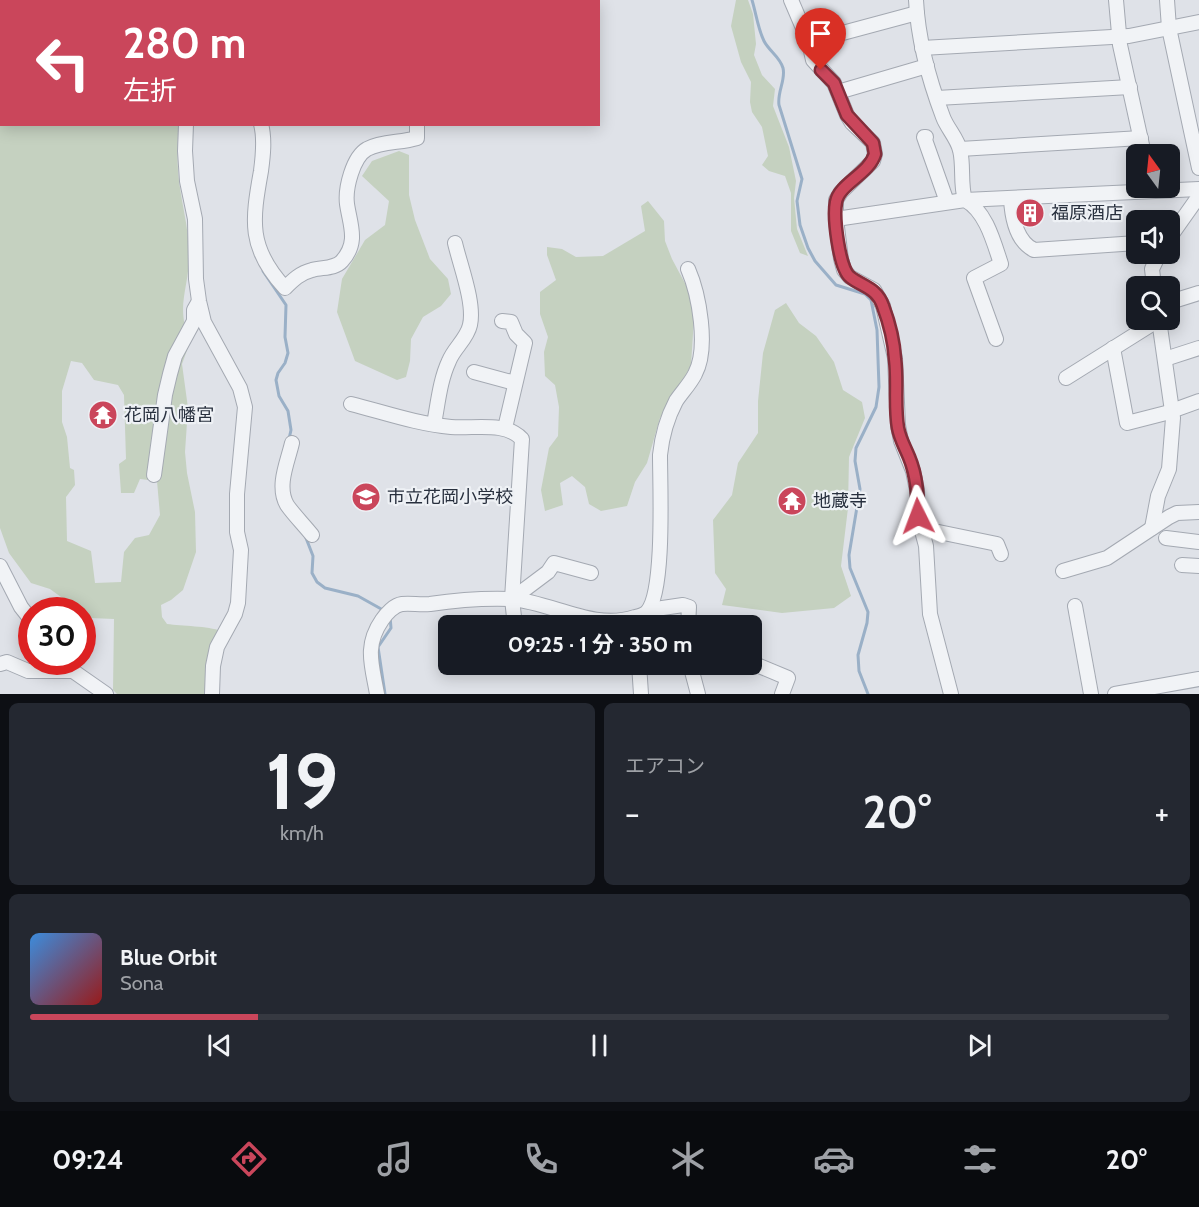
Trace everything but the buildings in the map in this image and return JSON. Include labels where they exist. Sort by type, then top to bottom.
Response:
[{"type":"street","points":[[791,0],[809,42],[813,60],[834,83],[847,115],[873,143],[875,154],[869,167],[841,192],[836,200],[836,219],[844,270],[850,277],[874,290],[883,306],[895,358],[898,425],[917,490],[930,614],[951,694]]},
{"type":"street","points":[[1116,0],[1119,37],[1142,144]]},
{"type":"street","points":[[1167,0],[1169,28],[1199,168]]},
{"type":"street","points":[[809,42],[916,6],[927,66],[944,119],[960,149],[962,190],[965,200],[974,205],[992,237],[1002,264],[974,278],[996,339]]},
{"type":"street","points":[[922,48],[1119,37],[1199,22]]},
{"type":"street","points":[[838,92],[927,66]]},
{"type":"street","points":[[937,98],[1130,87]]},
{"type":"street","points":[[186,126],[187,181],[195,219],[196,279],[204,322],[240,388],[245,407],[237,494],[237,532],[241,550],[238,603],[235,614],[217,647],[213,666],[212,694]]},
{"type":"street","points":[[261,126],[263,152],[253,219],[262,255],[269,270],[285,288],[300,274],[335,266],[342,261],[352,243],[353,235],[347,202],[356,161],[364,150],[374,146],[417,138],[417,126]]},
{"type":"street","points":[[926,137],[924,138],[946,202]]},
{"type":"street","points":[[960,149],[1141,138]]},
{"type":"street","points":[[1180,189],[1199,189]]},
{"type":"street","points":[[836,219],[965,200],[1126,192]]},
{"type":"street","points":[[1180,223],[1199,196]]},
{"type":"street","points":[[1011,199],[1012,221],[1027,246],[1034,250],[1126,244]]},
{"type":"street","points":[[434,424],[441,385],[449,360],[467,334],[470,325],[468,297],[455,243]]},
{"type":"street","points":[[653,615],[650,610],[658,579],[662,437],[677,400],[697,372],[701,342],[699,302],[688,268]]},
{"type":"street","points":[[1180,299],[1199,293]]},
{"type":"street","points":[[154,475],[165,395],[175,356],[190,330],[194,321],[194,310],[200,302]]},
{"type":"street","points":[[502,321],[511,322],[516,334],[525,343],[505,428]]},
{"type":"street","points":[[1066,378],[1142,330]]},
{"type":"street","points":[[1152,528],[1158,496],[1169,469],[1173,410],[1160,330]]},
{"type":"street","points":[[1113,348],[1126,423],[1199,401]]},
{"type":"street","points":[[1165,359],[1199,348]]},
{"type":"street","points":[[474,372],[515,383]]},
{"type":"street","points":[[351,404],[450,427],[505,428],[515,432],[522,439],[512,599],[514,615]]},
{"type":"street","points":[[292,443],[284,477],[284,497],[287,505],[312,535]]},
{"type":"street","points":[[1063,571],[1107,558],[1177,513],[1199,512]]},
{"type":"street","points":[[923,531],[929,530],[997,544],[1001,554]]},
{"type":"street","points":[[1166,538],[1199,542]]},
{"type":"street","points":[[512,599],[548,572],[554,563],[591,573]]},
{"type":"street","points":[[1182,565],[1199,566]]},
{"type":"street","points":[[0,566],[18,601]]},
{"type":"street","points":[[377,694],[370,645],[373,633],[388,613],[402,604],[420,606],[466,599],[512,599],[532,602],[580,617],[607,621],[628,620],[644,615],[650,610],[683,605],[689,607],[689,615]]},
{"type":"street","points":[[1075,606],[1091,694]]},
{"type":"street","points":[[0,664],[7,662],[18,667]]},
{"type":"street","points":[[762,667],[788,678],[782,694]]},
{"type":"street","points":[[81,675],[106,694]]},
{"type":"street","points":[[640,675],[641,694]]},
{"type":"street","points":[[693,675],[698,694]]},
{"type":"street","points":[[1115,694],[1199,679]]},
{"type":"green space","points":[[736,0],[748,0],[753,14],[756,44],[754,55],[762,75],[775,89],[773,106],[789,147],[796,181],[794,198],[797,229],[808,256],[800,253],[791,231],[791,193],[785,176],[769,171],[762,165],[768,156],[762,127],[752,112],[751,82],[741,62],[731,26]]},
{"type":"green space","points":[[0,126],[178,126],[178,171],[189,255],[183,307],[190,342],[182,364],[188,408],[185,452],[195,512],[196,552],[183,590],[161,605],[162,617],[167,624],[221,631],[209,694],[117,694],[113,690],[114,619],[96,618],[96,597],[61,597],[50,589],[31,583],[9,553],[0,528]],"holes":[[[71,361],[82,363],[94,380],[118,385],[124,395],[126,459],[119,464],[121,493],[134,493],[140,479],[157,481],[160,515],[149,535],[135,538],[124,552],[121,582],[95,583],[91,551],[67,541],[66,497],[75,485],[74,470],[70,468],[67,437],[62,422],[62,391]]]},
{"type":"green space","points":[[399,151],[409,155],[409,195],[415,220],[430,259],[448,279],[451,294],[441,306],[423,317],[411,339],[410,361],[406,377],[397,380],[355,361],[337,312],[342,279],[365,240],[385,225],[389,201],[362,176],[372,161]]},
{"type":"green space","points":[[648,201],[664,221],[665,241],[687,287],[694,318],[691,365],[660,418],[647,463],[635,482],[627,506],[601,511],[589,504],[585,487],[572,476],[560,483],[563,505],[545,511],[541,490],[549,448],[558,436],[559,407],[555,385],[545,376],[544,352],[548,337],[540,314],[540,292],[556,280],[547,255],[547,247],[562,249],[576,257],[603,256],[645,231],[641,206]]},
{"type":"green space","points":[[786,303],[799,323],[816,336],[834,362],[843,390],[862,402],[865,418],[849,457],[848,508],[841,566],[851,596],[834,608],[782,613],[722,605],[726,589],[715,573],[713,520],[732,495],[738,463],[758,433],[758,401],[763,353],[775,310]]},
{"type":"waterway","points":[[752,0],[764,41],[783,68],[779,105],[802,179],[797,201],[800,225],[808,248],[815,261],[836,285],[865,294],[871,300],[877,330],[879,387],[876,407],[856,448],[855,461],[860,489],[849,555],[850,568],[868,612],[858,655],[859,671],[868,694]]},
{"type":"waterway","points":[[263,271],[286,305],[285,337],[288,353],[276,380],[279,396],[288,411],[291,430],[289,439]]},
{"type":"waterway","points":[[306,538],[313,556],[312,573],[317,582],[325,588],[358,596],[383,610]]},
{"type":"waterway","points":[[385,694],[378,647],[391,628],[390,616]]},
{"type":"place","name":"福原酒店","points":[[1030,213]]},
{"type":"place","name":"花岡八幡宮","points":[[103,415]]},
{"type":"place","name":"市立花岡小学校","points":[[366,497]]},
{"type":"place","name":"地蔵寺","points":[[792,501]]},
{"type":"route","points":[[821,70],[834,83],[852,123],[873,143],[875,154],[873,161],[841,192],[836,200],[836,219],[844,270],[850,277],[874,290],[883,306],[895,358],[898,425],[901,441],[913,471],[917,490],[918,516]]}]
